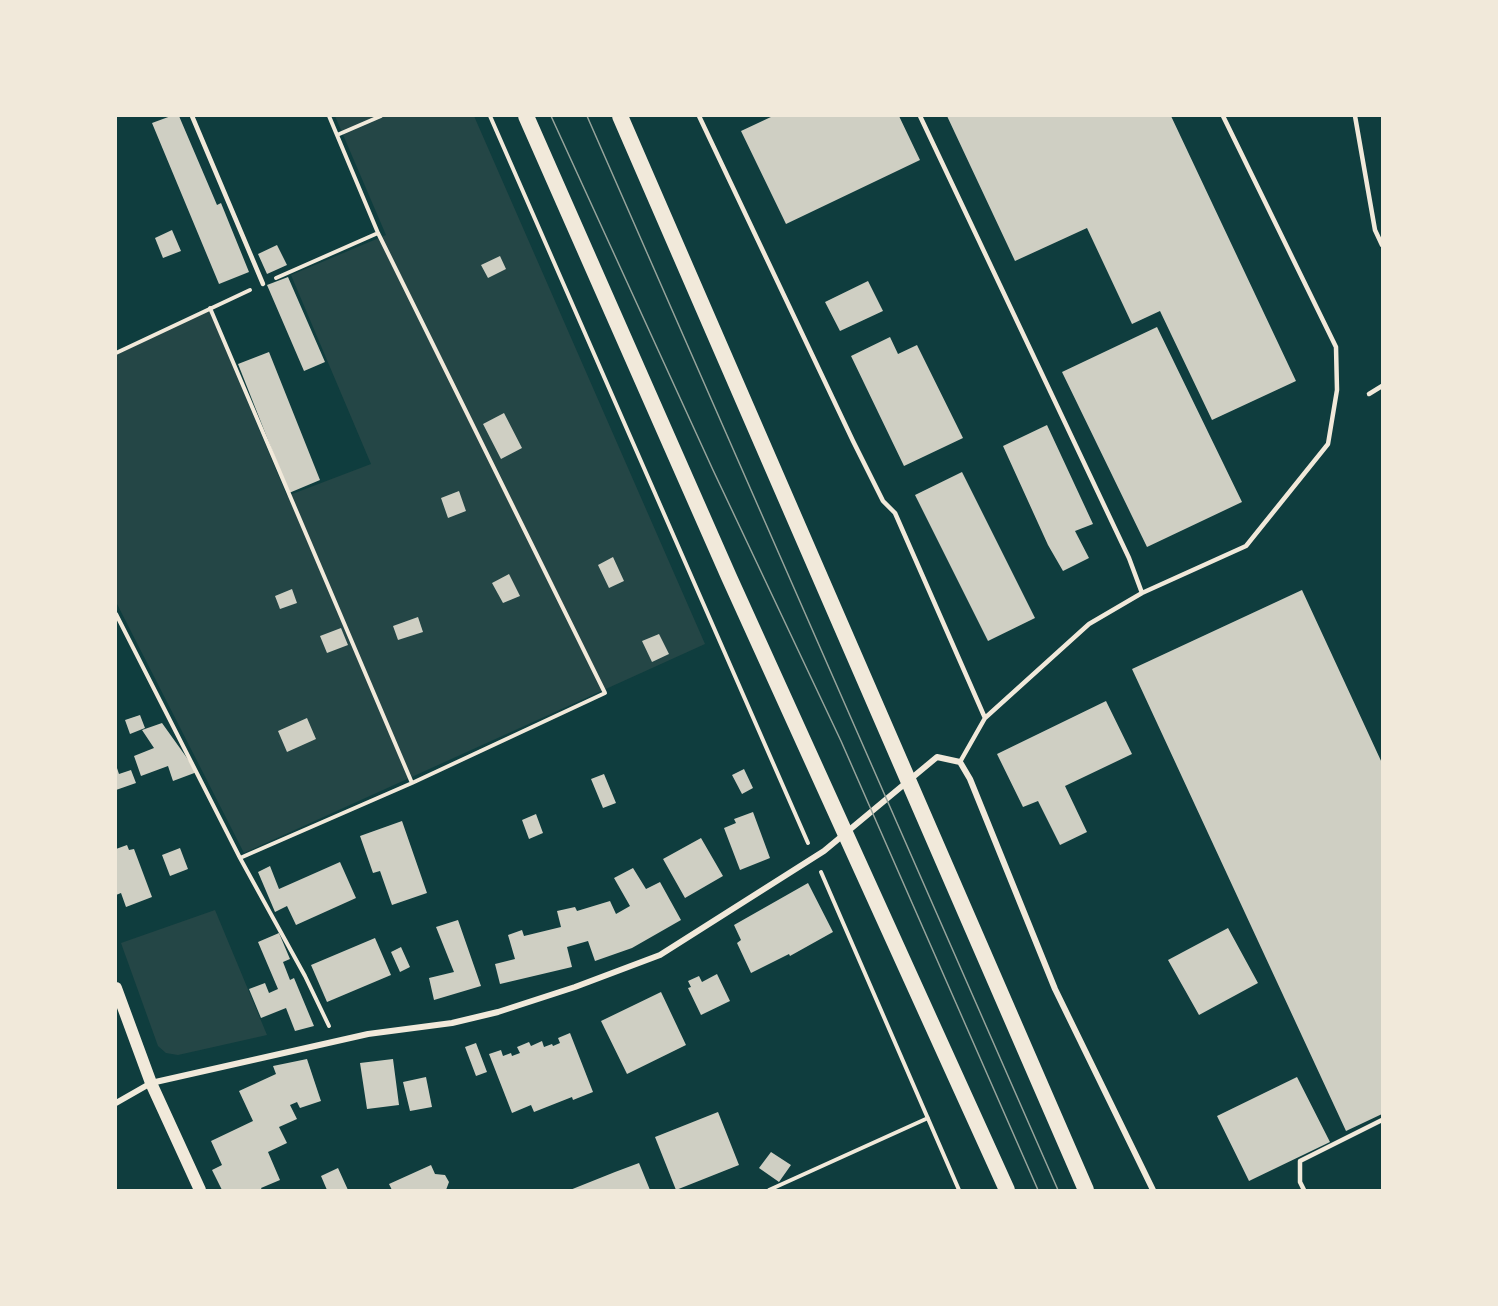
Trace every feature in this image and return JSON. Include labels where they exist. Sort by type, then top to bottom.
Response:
[{"type":"highway","points":[[526,116],[729,577],[1007,1191]]},
{"type":"highway","points":[[620,116],[1086,1191]]},
{"type":"main road","points":[[116,988],[151,1083],[201,1191]]},
{"type":"street","points":[[116,1103],[151,1083],[368,1034],[452,1023],[498,1012],[650,959],[824,851],[937,757],[960,762],[970,779],[1055,989],[1153,1191]]},
{"type":"lane","points":[[192,116],[263,284]]},
{"type":"lane","points":[[699,116],[853,441],[883,501],[895,513],[985,718]]},
{"type":"lane","points":[[920,116],[1130,558],[1142,593]]},
{"type":"lane","points":[[960,762],[985,718],[1089,624],[1142,593],[1246,546],[1328,444],[1335,401],[1336,347],[1223,116]]},
{"type":"lane","points":[[1355,116],[1375,230],[1383,245]]},
{"type":"lane","points":[[1369,394],[1383,386]]},
{"type":"lane","points":[[1304,1191],[1300,1182],[1300,1161],[1383,1120]]},
{"type":"path","points":[[240,858],[412,783],[605,693],[378,233],[329,116]]},
{"type":"path","points":[[337,135],[381,116]]},
{"type":"path","points":[[490,116],[959,1191]]},
{"type":"path","points":[[210,308],[412,783]]},
{"type":"path","points":[[116,614],[240,858],[305,975],[336,1041]]},
{"type":"path","points":[[769,1191],[928,1118]]},
{"type":"shaded area","points":[[335,116],[474,116],[705,644],[244,853],[116,602],[116,355],[209,310],[287,496],[371,464],[291,275],[386,235]]},
{"type":"shaded area","points":[[215,910],[267,1035],[178,1055],[166,1053],[158,1046],[121,943]]},
{"type":"building","points":[[171,116],[179,116],[217,205],[221,203],[249,272],[219,284],[152,123]]},
{"type":"building","points":[[773,116],[899,116],[920,160],[786,224],[741,131]]},
{"type":"building","points":[[947,116],[1171,116],[1296,381],[1212,420],[1160,311],[1132,324],[1087,228],[1015,261]]},
{"type":"building","points":[[172,230],[181,251],[163,258],[155,238]]},
{"type":"building","points":[[277,245],[287,265],[267,274],[258,254]]},
{"type":"building","points":[[500,256],[506,269],[488,278],[481,265]]},
{"type":"building","points":[[288,277],[325,362],[304,371],[267,285]]},
{"type":"building","points":[[868,281],[883,311],[840,331],[825,302]]},
{"type":"building","points":[[1157,327],[1242,502],[1147,547],[1062,372]]},
{"type":"building","points":[[890,337],[898,354],[917,345],[963,438],[904,466],[851,356]]},
{"type":"building","points":[[269,352],[320,480],[289,493],[238,364]]},
{"type":"building","points":[[504,413],[522,448],[501,459],[483,424]]},
{"type":"building","points":[[1047,425],[1093,524],[1075,531],[1089,558],[1063,571],[1048,545],[1003,446]]},
{"type":"building","points":[[962,472],[1035,618],[988,641],[915,495]]},
{"type":"building","points":[[459,491],[466,511],[448,518],[441,498]]},
{"type":"building","points":[[613,557],[624,581],[609,588],[598,565]]},
{"type":"building","points":[[509,574],[520,596],[503,603],[492,583]]},
{"type":"building","points":[[292,589],[297,603],[280,609],[275,596]]},
{"type":"building","points":[[1302,590],[1382,763],[1382,1114],[1346,1131],[1132,669]]},
{"type":"building","points":[[418,617],[423,632],[398,640],[393,626]]},
{"type":"building","points":[[341,628],[348,645],[327,653],[320,636]]},
{"type":"building","points":[[659,634],[669,654],[652,662],[642,641]]},
{"type":"building","points":[[1106,701],[1132,754],[1065,786],[1087,832],[1060,845],[1038,801],[1023,807],[997,754]]},
{"type":"building","points":[[140,715],[145,728],[130,734],[125,720]]},
{"type":"building","points":[[307,718],[316,739],[287,752],[278,731]]},
{"type":"building","points":[[162,723],[197,772],[173,781],[168,766],[141,776],[134,756],[154,748],[142,730]]},
{"type":"building","points":[[116,765],[119,774],[131,770],[136,783],[116,790]]},
{"type":"building","points":[[744,769],[753,788],[742,794],[732,775]]},
{"type":"building","points":[[604,774],[616,803],[603,808],[591,779]]},
{"type":"building","points":[[753,812],[770,858],[740,870],[724,828],[736,823],[734,819]]},
{"type":"building","points":[[536,814],[543,833],[529,839],[522,820]]},
{"type":"building","points":[[402,821],[427,893],[392,905],[380,871],[373,873],[360,836]]},
{"type":"building","points":[[701,838],[723,876],[685,898],[663,859]]},
{"type":"building","points":[[127,845],[129,850],[134,849],[152,897],[126,907],[121,893],[116,895],[116,849]]},
{"type":"building","points":[[180,848],[188,869],[170,876],[162,855]]},
{"type":"building","points":[[340,862],[356,898],[296,925],[287,906],[275,912],[258,872],[270,866],[279,889]]},
{"type":"building","points":[[633,868],[646,889],[660,882],[681,920],[632,948],[595,961],[588,941],[567,947],[572,967],[500,984],[495,964],[515,959],[508,935],[522,930],[524,936],[561,927],[557,911],[575,907],[577,911],[610,901],[616,914],[630,906],[614,878]]},
{"type":"building","points":[[808,883],[833,932],[790,956],[789,954],[751,973],[737,943],[741,940],[734,925]]},
{"type":"building","points":[[458,920],[481,986],[434,1000],[429,978],[454,972],[436,927]]},
{"type":"building","points":[[1228,928],[1258,983],[1199,1015],[1168,960]]},
{"type":"building","points":[[279,933],[290,959],[283,962],[290,980],[294,978],[314,1026],[295,1031],[286,1008],[261,1018],[249,989],[265,983],[269,993],[278,989],[258,942]]},
{"type":"building","points":[[375,938],[391,975],[327,1002],[311,965]]},
{"type":"building","points":[[401,947],[410,967],[400,972],[391,952]]},
{"type":"building","points":[[717,974],[730,1001],[701,1015],[688,988],[691,987],[688,981],[699,976],[702,982]]},
{"type":"building","points":[[661,992],[686,1045],[627,1074],[601,1021]]},
{"type":"building","points":[[570,1033],[593,1092],[573,1100],[572,1097],[534,1112],[531,1105],[512,1113],[489,1054],[501,1050],[503,1056],[511,1053],[512,1056],[520,1053],[517,1047],[529,1042],[531,1046],[542,1041],[544,1047],[552,1044],[553,1046],[560,1043],[558,1038]]},
{"type":"building","points":[[476,1043],[487,1072],[476,1076],[465,1047]]},
{"type":"building","points":[[307,1059],[321,1101],[300,1108],[297,1102],[290,1105],[297,1119],[279,1127],[287,1143],[268,1152],[280,1180],[261,1188],[262,1190],[222,1190],[212,1170],[222,1165],[211,1141],[253,1121],[239,1091],[276,1074],[273,1066]]},
{"type":"building","points":[[393,1059],[399,1105],[367,1109],[360,1063]]},
{"type":"building","points":[[426,1077],[432,1107],[410,1111],[403,1082]]},
{"type":"building","points":[[1297,1077],[1330,1142],[1249,1181],[1217,1116]]},
{"type":"building","points":[[718,1112],[739,1165],[676,1190],[655,1137]]},
{"type":"building","points":[[771,1152],[791,1165],[779,1182],[759,1168]]},
{"type":"building","points":[[639,1163],[650,1190],[570,1190],[615,1172]]},
{"type":"building","points":[[431,1165],[435,1174],[445,1175],[449,1182],[446,1190],[392,1190],[389,1184]]},
{"type":"building","points":[[338,1168],[348,1190],[327,1190],[321,1176]]},
{"type":"tram line","points":[[551,116],[713,470],[841,741],[1038,1190]]},
{"type":"tram line","points":[[587,116],[1058,1190]]}]
